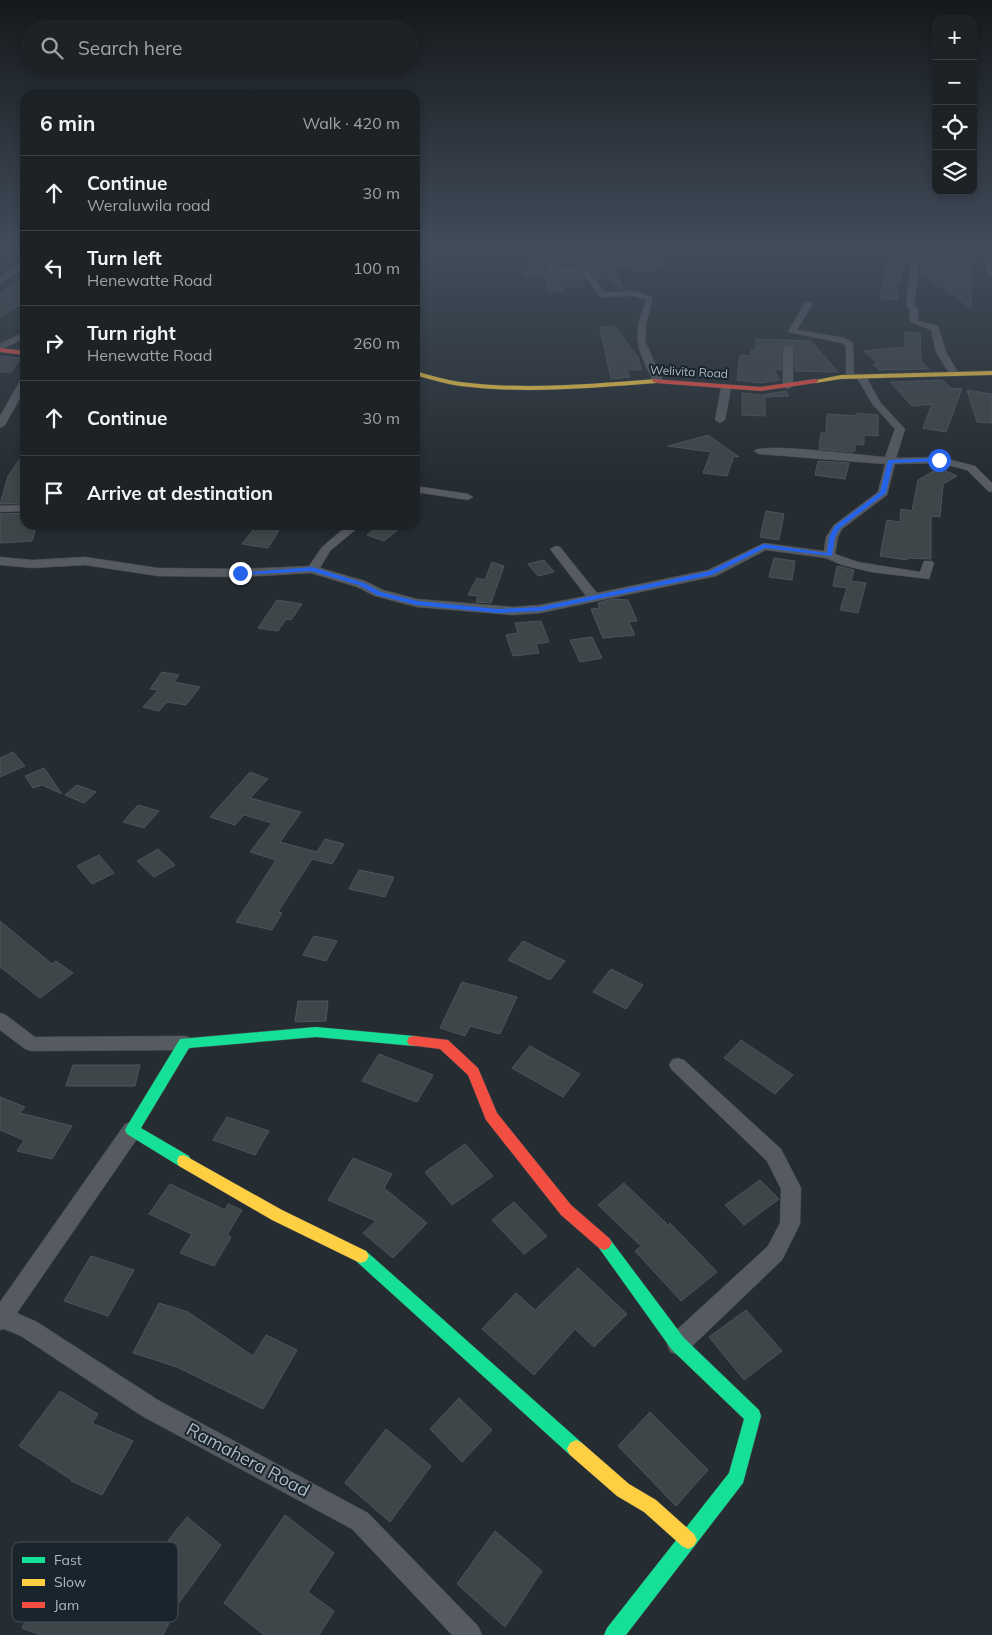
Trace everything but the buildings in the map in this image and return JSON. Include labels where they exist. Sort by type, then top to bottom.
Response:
[{"type":"street","points":[[642,323],[639,341],[658,381]]},
{"type":"street","points":[[797,323],[792,332],[845,341],[850,345],[856,378],[900,429],[883,493],[838,527],[832,537],[829,555]]},
{"type":"street","points":[[918,323],[934,328],[941,352],[954,374]]},
{"type":"street","points":[[0,349],[20,338]]},
{"type":"street","points":[[788,348],[788,386]]},
{"type":"street","points":[[0,349],[20,352]]},
{"type":"street","name":"Welivita Road","points":[[420,374],[458,384],[513,388],[567,388],[658,381],[726,388],[761,389],[856,378],[992,374]]},
{"type":"street","points":[[720,420],[726,388]]},
{"type":"street","points":[[0,425],[20,390]]},
{"type":"street","points":[[760,452],[795,452],[890,461],[939,460],[958,463],[971,468],[990,486]]},
{"type":"street","points":[[420,491],[468,497]]},
{"type":"street","points":[[0,509],[20,508]]},
{"type":"street","points":[[312,569],[326,549],[349,530]]},
{"type":"street","points":[[0,561],[32,564],[85,561],[158,572],[240,573],[312,569],[322,574],[361,584],[379,593],[417,603],[513,611],[540,609],[593,597],[641,590],[712,573],[764,546],[829,555],[834,559],[848,563],[918,576],[925,576],[928,563]]},
{"type":"street","points":[[556,548],[593,597]]},
{"type":"street","points":[[0,1020],[31,1044],[185,1043],[316,1032],[443,1044],[473,1072],[491,1116],[566,1210],[609,1248],[678,1344],[753,1416],[737,1477],[614,1635]]},
{"type":"street","points":[[1,1319],[132,1130],[185,1043]]},
{"type":"street","points":[[678,1065],[774,1155],[791,1188],[790,1224],[775,1253],[678,1344]]},
{"type":"street","points":[[132,1130],[277,1215],[365,1258],[522,1402],[623,1490],[650,1506],[688,1540]]},
{"type":"street","name":"Ramahera Road","points":[[1,1319],[28,1329],[150,1408],[360,1521],[469,1635]]},
{"type":"traffic: fast","points":[[184,1161],[132,1130],[185,1043],[316,1032],[414,1041]]},
{"type":"traffic: fast","points":[[604,1243],[678,1344],[753,1416],[737,1477],[614,1635]]},
{"type":"traffic: fast","points":[[361,1256],[576,1449]]},
{"type":"traffic: slow","points":[[815,381],[841,377],[992,373]]},
{"type":"traffic: slow","points":[[420,374],[460,384],[509,388],[607,385],[656,381]]},
{"type":"traffic: slow","points":[[184,1161],[277,1215],[361,1256]]},
{"type":"traffic: slow","points":[[576,1449],[623,1490],[650,1506],[688,1540]]},
{"type":"traffic: jam","points":[[0,350],[20,352]]},
{"type":"traffic: jam","points":[[656,381],[761,389],[815,381]]},
{"type":"traffic: jam","points":[[414,1041],[443,1044],[473,1072],[491,1116],[566,1210],[604,1243]]},
{"type":"route","points":[[240,573],[312,569],[322,574],[361,584],[379,593],[417,603],[498,611],[540,609],[587,598],[641,590],[672,580],[712,573],[764,546],[829,555],[832,537],[838,527],[883,493],[890,461],[939,460]]}]
